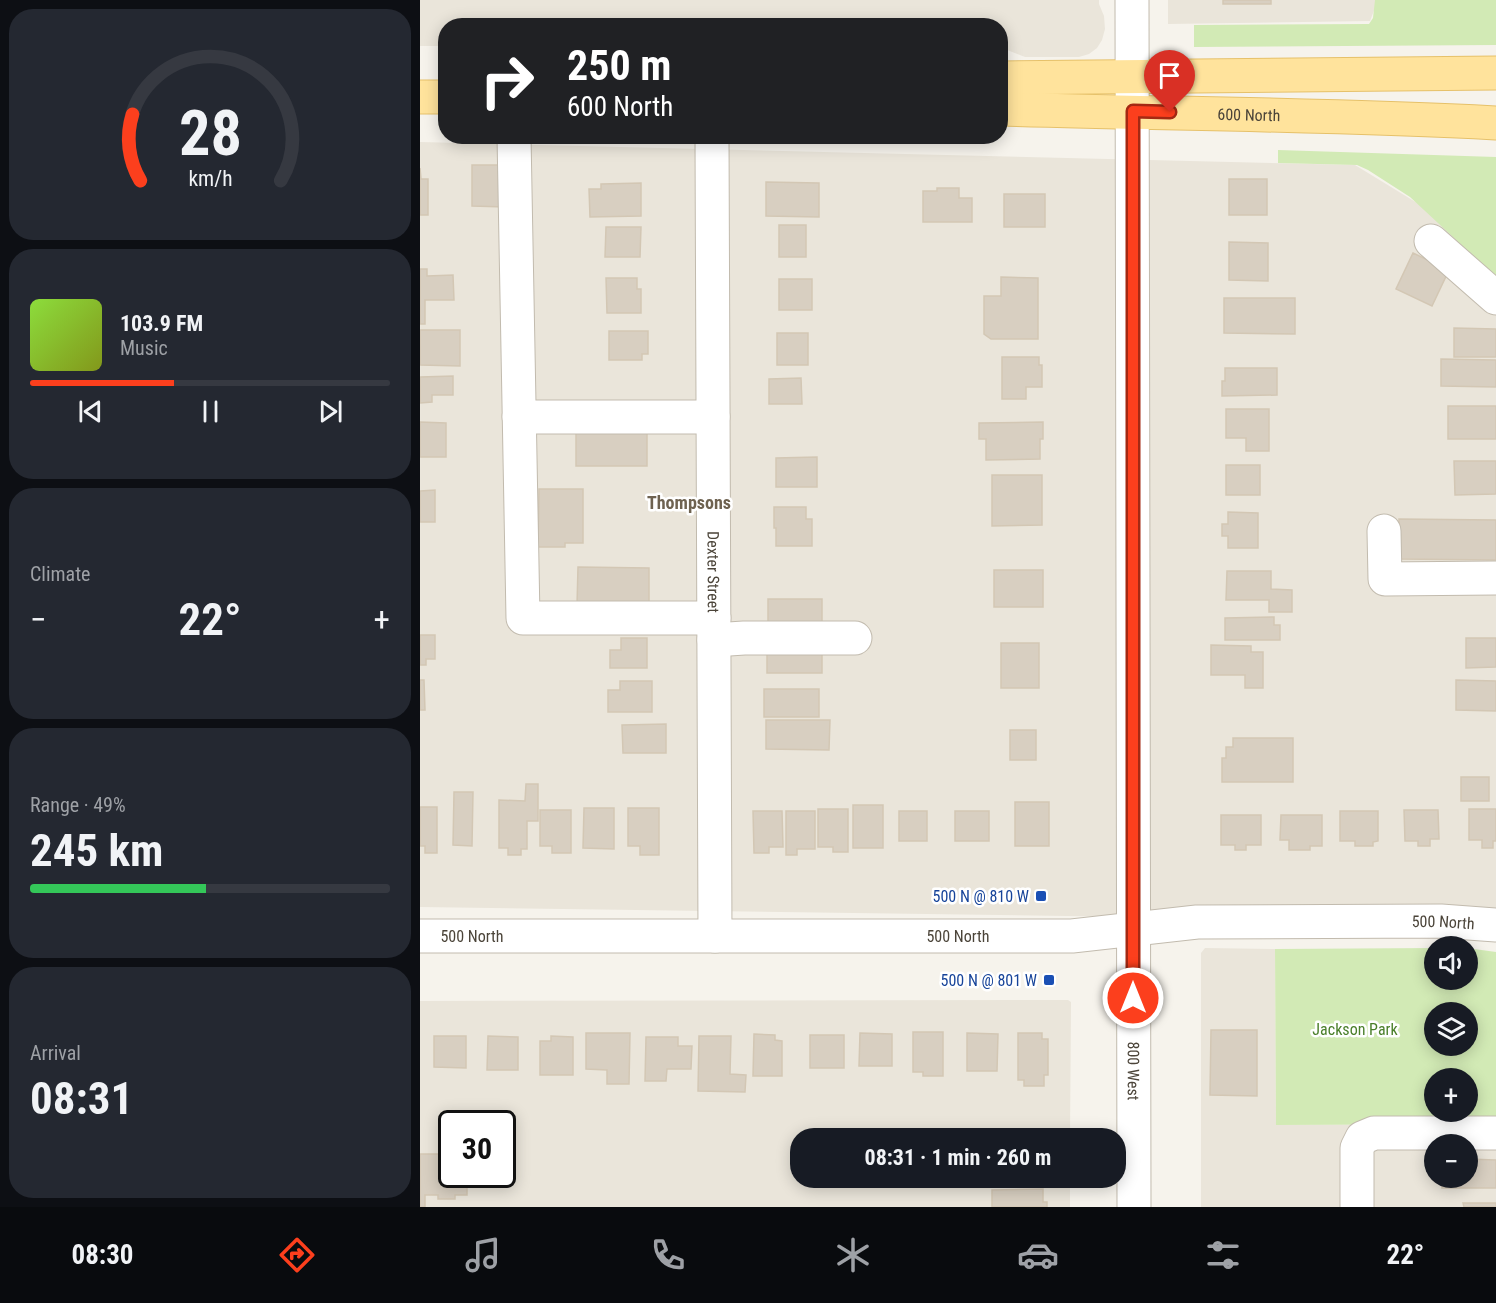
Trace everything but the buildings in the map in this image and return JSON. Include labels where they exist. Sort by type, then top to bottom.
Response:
[{"type":"main road","points":[[1008,78],[1496,73]]},
{"type":"main road","points":[[420,97],[438,97]]},
{"type":"main road","name":"600 North","points":[[1008,109],[1496,123]]},
{"type":"street","name":"800 West","points":[[1132,0],[1134,1207]]},
{"type":"street","points":[[514,144],[523,618],[714,629],[744,638],[855,638]]},
{"type":"street","name":"Dexter Street","points":[[712,144],[714,936]]},
{"type":"street","points":[[1431,241],[1496,298]]},
{"type":"street","points":[[519,417],[713,417]]},
{"type":"street","points":[[1384,531],[1385,579],[1496,578]]},
{"type":"street","name":"500 North","points":[[420,936],[1072,936],[1208,922],[1441,921],[1496,925]]},
{"type":"street","points":[[1357,1207],[1357,1148],[1362,1138],[1374,1133],[1496,1133]]},
{"type":"shaded area","points":[[420,0],[1099,0],[1105,29],[1097,48],[1089,54],[1079,57],[1025,57],[1008,50],[1008,18],[438,18],[438,46],[420,46]]},
{"type":"shaded area","points":[[1168,0],[1378,0],[1370,21],[1168,24]]},
{"type":"shaded area","points":[[420,142],[1355,165],[1427,209],[1496,274],[1496,922],[420,907]]},
{"type":"shaded area","points":[[1205,948],[1275,949],[1276,1125],[1496,1124],[1496,1207],[1201,1207],[1201,953]]},
{"type":"shaded area","points":[[1068,1000],[1071,1002],[1070,1128],[790,1128],[790,1188],[1070,1188],[1070,1207],[420,1207],[420,1001]]},
{"type":"green space","points":[[1375,0],[1496,0],[1496,45],[1194,47],[1194,25],[1369,24],[1373,18]]},
{"type":"green space","points":[[1278,150],[1496,157],[1496,277],[1410,197],[1368,170],[1357,165],[1278,163]]},
{"type":"green space","name":"Jackson Park","points":[[1424,948],[1424,990],[1478,990],[1478,950],[1496,952],[1496,1124],[1276,1125],[1275,949]]},
{"type":"place","name":"500 N @ 810 W","points":[[1041,896]]},
{"type":"place","name":"500 N @ 801 W","points":[[1049,980]]},
{"type":"district","name":"Thompsons","points":[[689,502]]},
{"type":"route","points":[[1133,998],[1133,111],[1170,112]]}]
